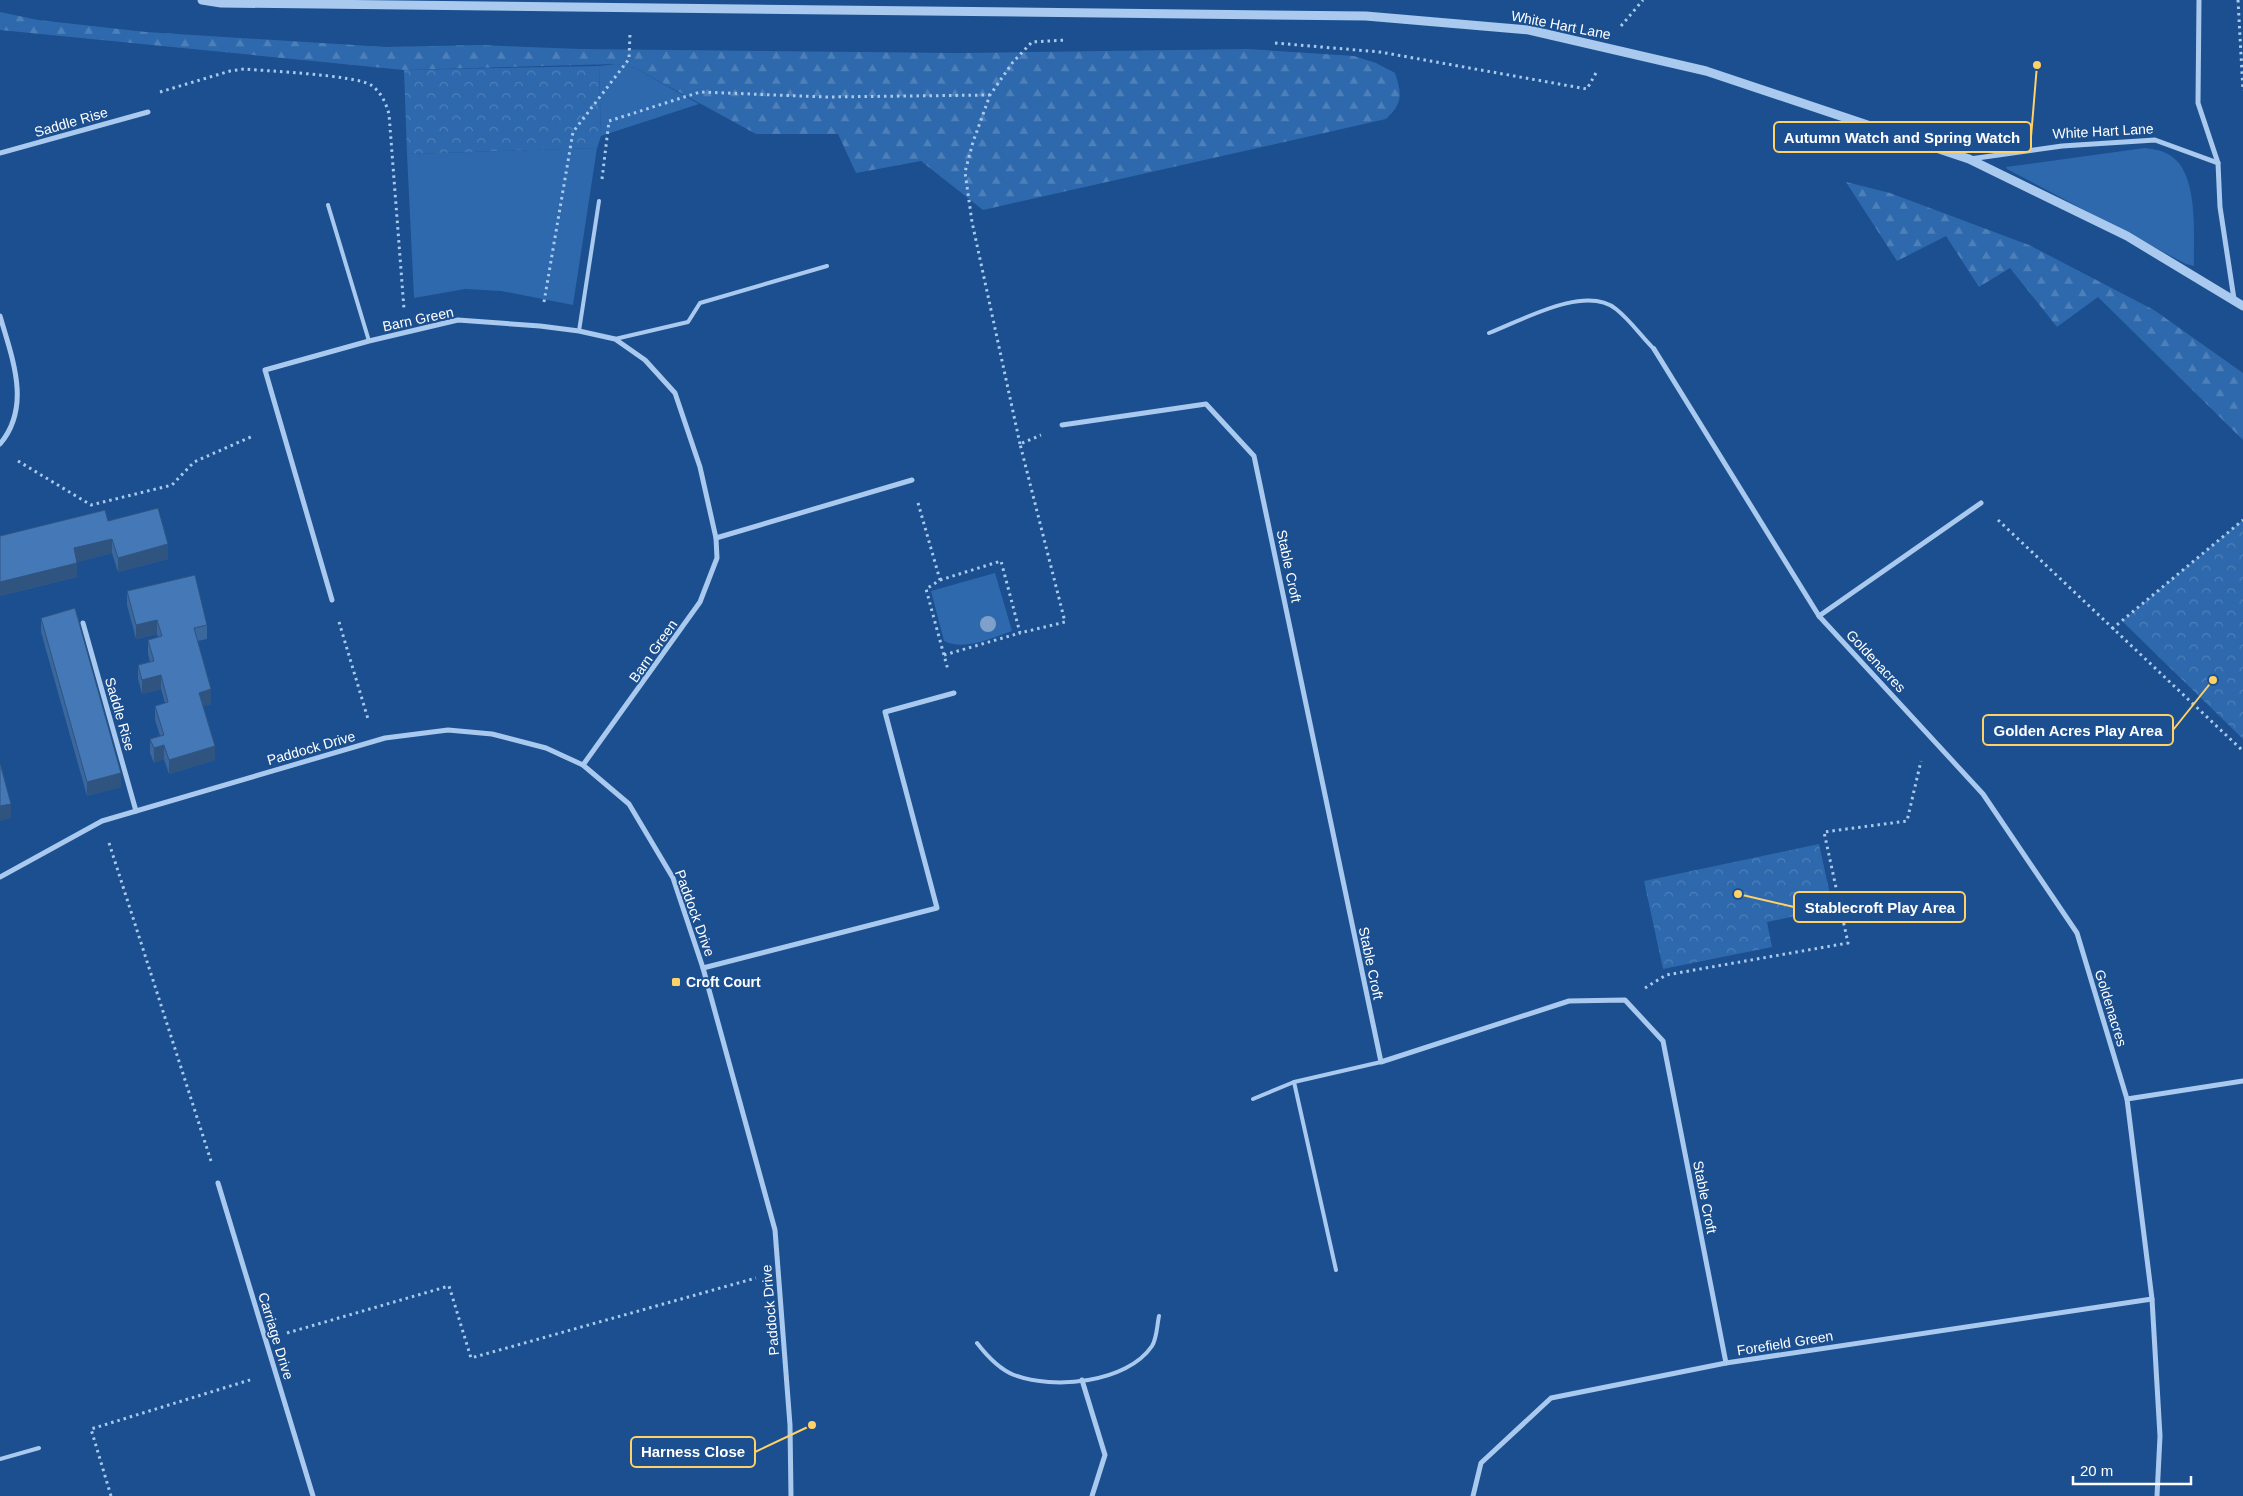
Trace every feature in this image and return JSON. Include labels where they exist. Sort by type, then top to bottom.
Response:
[{"type":"street","name":"White Hart Lane","points":[[202,0],[221,3],[1366,16],[1529,30],[1706,71],[1969,159],[2127,236],[2243,306]]},
{"type":"street","points":[[2199,0],[2198,103],[2218,163],[2220,207],[2234,299]]},
{"type":"street","name":"Saddle Rise","points":[[0,154],[148,112]]},
{"type":"street","name":"White Hart Lane","points":[[1969,159],[2062,146],[2155,140],[2218,163]]},
{"type":"street","points":[[0,316],[17,376],[18,402],[9,432],[0,444]]},
{"type":"street","name":"Barn Green","points":[[332,600],[265,370],[369,341],[458,320],[540,326],[578,331],[615,339],[645,360],[675,392],[700,467],[716,538],[717,558],[700,602],[584,765]]},
{"type":"street","name":"Goldenacres","points":[[1654,348],[1820,616],[1983,794],[2077,934],[2127,1099],[2152,1299],[2160,1436],[2157,1496]]},
{"type":"street","name":"Stable Croft","points":[[1062,425],[1206,404],[1254,456],[1381,1062]]},
{"type":"street","points":[[716,538],[912,480]]},
{"type":"street","points":[[1820,616],[1981,503]]},
{"type":"street","name":"Saddle Rise","points":[[83,623],[136,811]]},
{"type":"street","points":[[703,968],[937,908],[885,712],[954,692]]},
{"type":"street","name":"Paddock Drive","points":[[0,877],[102,821],[386,738],[448,730],[492,734],[546,748],[584,765],[630,804],[674,878],[703,968],[774,1230],[790,1424],[791,1496]]},
{"type":"street","points":[[1381,1062],[1568,1001],[1625,1000]]},
{"type":"street","name":"Stable Croft","points":[[1625,1000],[1663,1041],[1726,1363]]},
{"type":"street","points":[[2127,1099],[2243,1081]]},
{"type":"street","name":"Carriage Drive","points":[[218,1183],[313,1496]]},
{"type":"street","name":"Forefield Green","points":[[1473,1496],[1481,1463],[1551,1398],[1726,1363],[2152,1299]]},
{"type":"street","points":[[1082,1380],[1105,1455],[1092,1496]]},
{"type":"lane","points":[[578,331],[599,202]]},
{"type":"lane","points":[[328,205],[369,341]]},
{"type":"lane","points":[[615,339],[688,322],[700,303],[827,266]]},
{"type":"lane","points":[[1489,333],[1567,302],[1582,300],[1601,302],[1616,308],[1654,348]]},
{"type":"lane","points":[[1253,1099],[1294,1082],[1381,1062]]},
{"type":"lane","points":[[1294,1082],[1336,1270]]},
{"type":"lane","points":[[977,1343],[989,1358],[1012,1375],[1056,1382],[1082,1380],[1114,1373],[1129,1367],[1144,1356],[1154,1344],[1159,1316]]},
{"type":"lane","points":[[0,1459],[39,1448]]},
{"type":"path","points":[[1273,42],[1380,52],[1587,89],[1623,22],[1643,0]]},
{"type":"path","points":[[2238,0],[2243,91]]},
{"type":"path","points":[[540,326],[573,132],[630,59],[631,8]]},
{"type":"path","points":[[944,655],[1065,622],[1020,444],[972,222],[965,172],[972,142],[990,95],[1013,62],[1032,42],[1077,40]]},
{"type":"path","points":[[148,112],[143,97],[230,71],[244,69],[353,79],[371,85],[385,101],[389,114],[403,303],[408,332]]},
{"type":"path","points":[[599,202],[609,121],[700,92],[828,97],[990,95]]},
{"type":"path","points":[[1020,444],[1062,425]]},
{"type":"path","points":[[18,461],[91,505],[172,485],[194,462],[253,436]]},
{"type":"path","points":[[912,480],[940,580]]},
{"type":"path","points":[[1981,503],[2112,630],[2243,751]]},
{"type":"path","points":[[2112,630],[2243,520]]},
{"type":"path","points":[[954,692],[926,590],[940,580],[1001,560],[1020,633]]},
{"type":"path","points":[[332,600],[368,719]]},
{"type":"path","points":[[1625,1000],[1666,976],[1848,943],[1824,832],[1907,820],[1919,766],[1931,738]]},
{"type":"path","points":[[102,821],[218,1183]]},
{"type":"path","points":[[265,1339],[449,1286],[471,1358],[778,1272]]},
{"type":"path","points":[[110,1496],[91,1429],[275,1372]]},
{"type":"green space","points":[[0,12],[38,20],[146,32],[386,47],[479,45],[580,49],[959,53],[1248,49],[1354,56],[1376,63],[1395,73],[1400,98],[1396,108],[1386,119],[983,210],[921,161],[856,173],[838,134],[756,134],[635,68],[616,64],[404,70],[0,30]]},
{"type":"green space","points":[[616,64],[635,68],[699,104],[601,136],[599,66]]},
{"type":"green space","points":[[599,66],[601,136],[597,148],[407,154],[404,70]]},
{"type":"green space","points":[[597,148],[573,305],[501,291],[465,289],[414,298],[407,154]]},
{"type":"green space","points":[[2145,148],[2168,154],[2178,162],[2185,174],[2193,205],[2194,266],[2186,264],[2006,167]]},
{"type":"green space","points":[[1846,182],[1890,193],[2029,245],[2154,310],[2243,373],[2243,440],[2098,297],[2057,327],[2010,268],[1979,287],[1946,236],[1897,261]]},
{"type":"green space","points":[[2243,520],[2243,739],[2122,621]]},
{"type":"green space","points":[[995,573],[1012,631],[969,644],[952,644],[944,641],[931,591]]},
{"type":"green space","points":[[1819,844],[1833,908],[1767,922],[1772,947],[1663,969],[1644,881]]},
{"type":"building","points":[[158,508],[168,544],[118,558],[112,539],[74,548],[77,563],[0,582],[0,536],[105,510],[108,521]]},
{"type":"building","points":[[195,575],[207,625],[194,628],[211,689],[199,693],[215,746],[169,760],[164,745],[154,748],[150,739],[164,735],[155,706],[168,702],[161,675],[142,680],[138,665],[154,661],[148,640],[162,636],[157,620],[136,625],[127,591]]},
{"type":"building","points":[[75,608],[121,773],[87,782],[41,618]]},
{"type":"building","points":[[0,763],[11,804],[0,806]]},
{"type":"place","name":"Autumn Watch and Spring Watch","points":[[2037,65]]},
{"type":"place","name":"Golden Acres Play Area","points":[[2213,680]]},
{"type":"place","name":"Stablecroft Play Area","points":[[1738,894]]},
{"type":"place","name":"Croft Court","points":[[676,982]]},
{"type":"place","name":"Harness Close","points":[[812,1425]]}]
